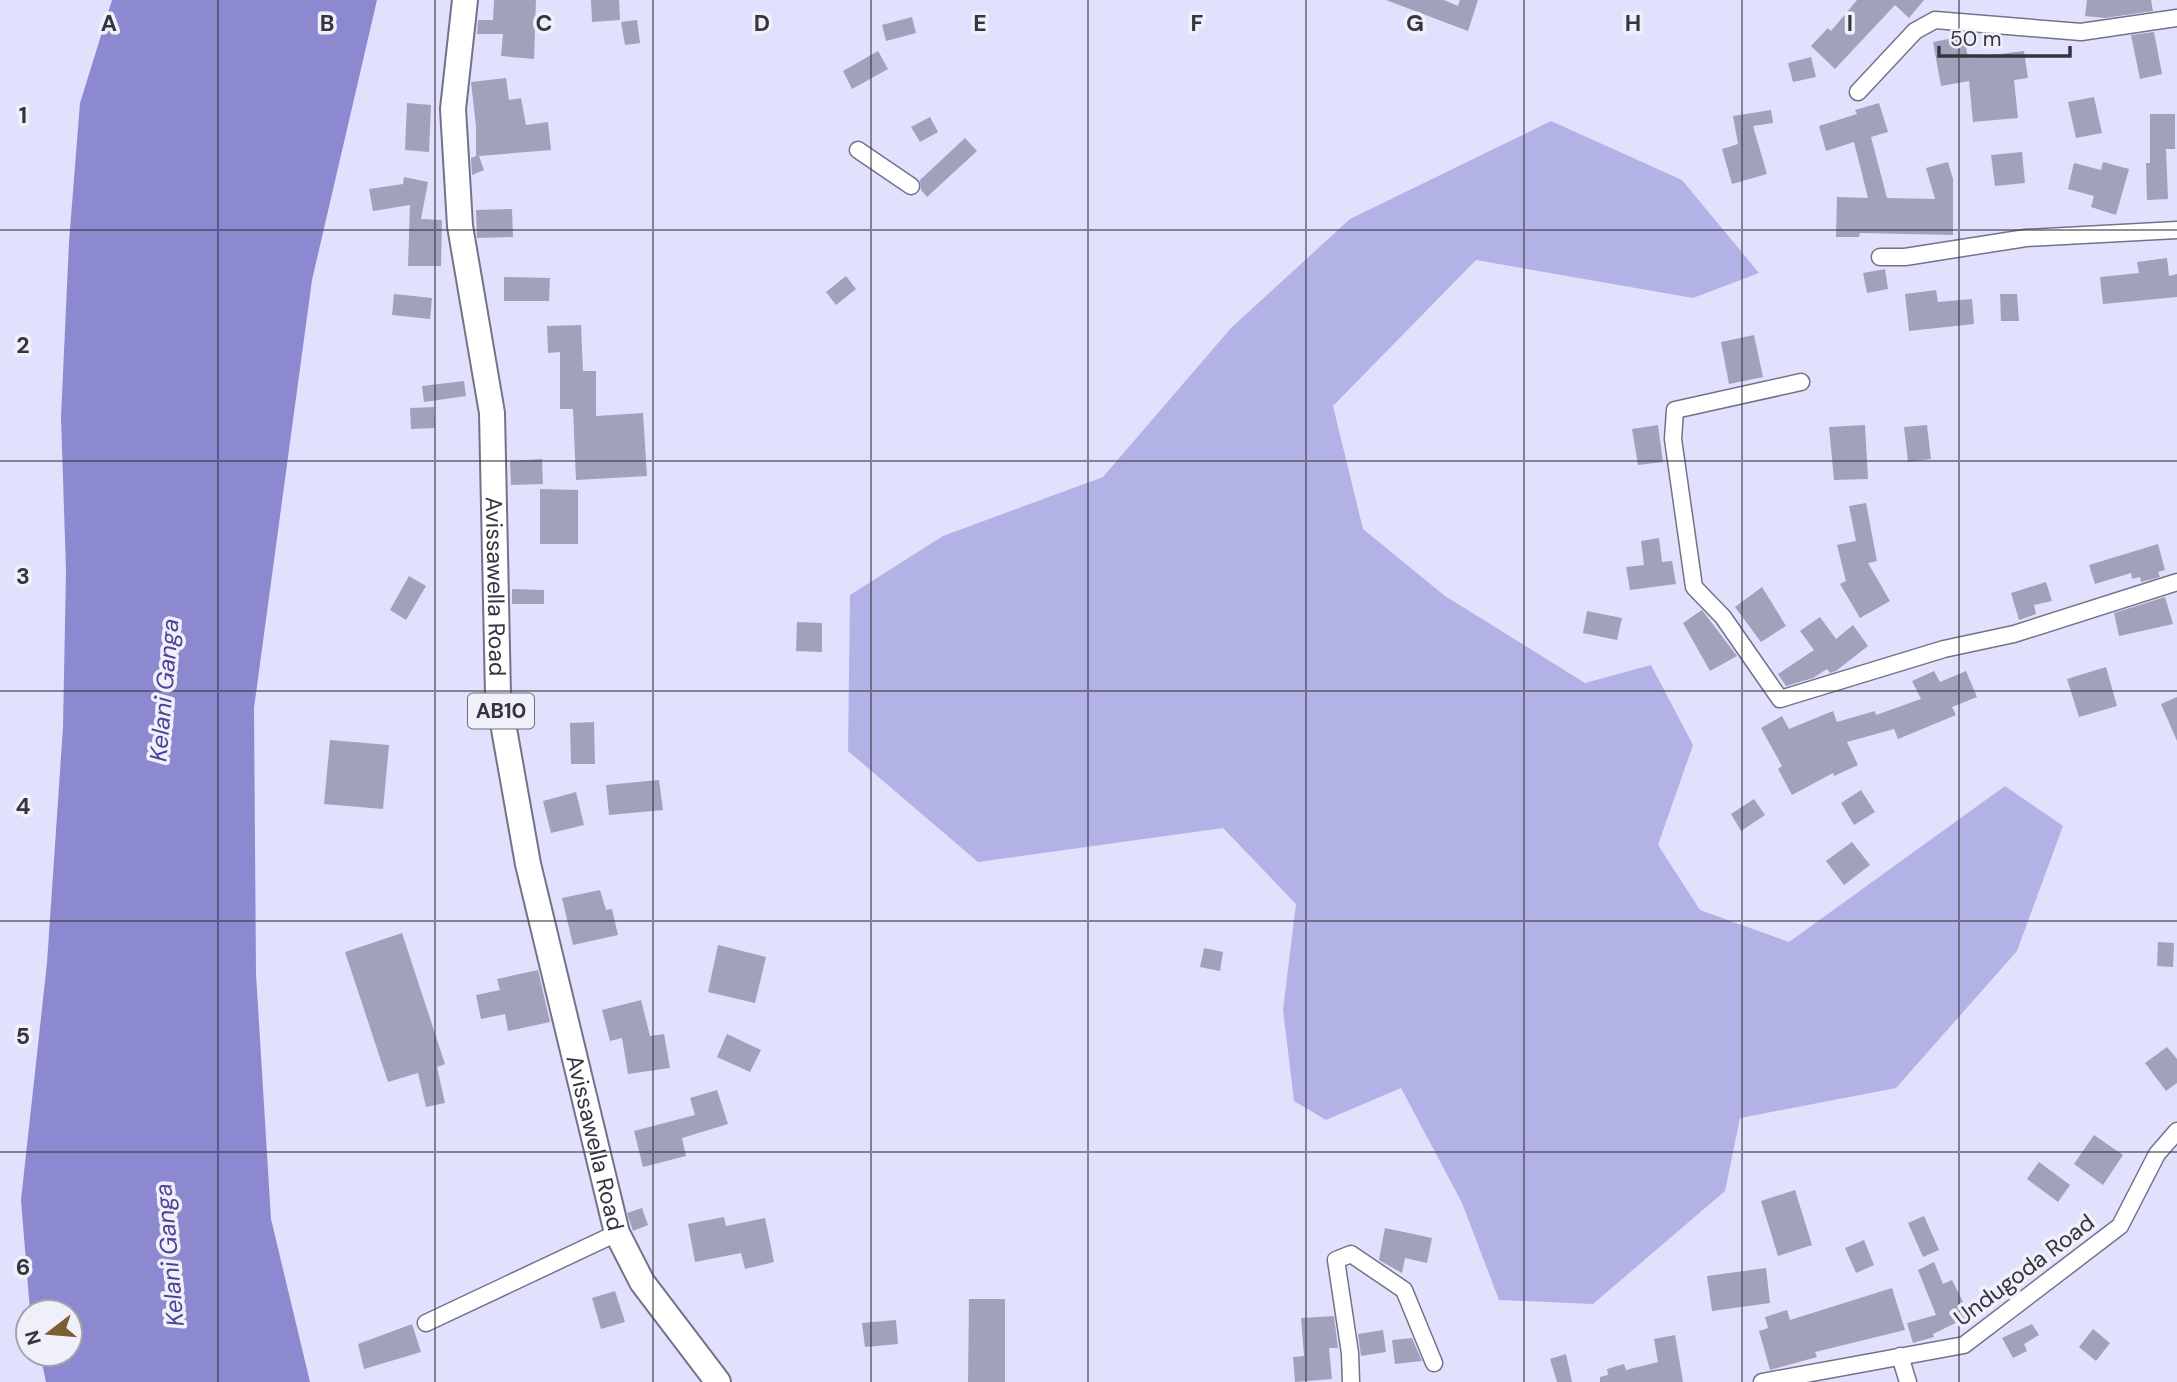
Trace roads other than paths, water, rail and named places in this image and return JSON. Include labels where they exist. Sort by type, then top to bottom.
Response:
[{"type":"main road","name":"Avissawella Road","points":[[465,0],[453,109],[460,226],[492,413],[498,695],[528,864],[617,1233],[642,1282],[718,1382]]},
{"type":"street","points":[[1858,92],[1915,31],[1935,20],[2081,32],[2177,18]]},
{"type":"street","points":[[858,150],[911,186]]},
{"type":"street","points":[[1880,257],[1905,257],[2026,238],[2177,230]]},
{"type":"street","points":[[1801,382],[1675,410],[1673,439],[1693,587],[1723,617],[1780,699],[1944,649],[2014,634],[2177,582]]},
{"type":"street","name":"Undugoda Road","points":[[1762,1382],[1792,1379],[1964,1345],[2120,1226],[2157,1154],[2177,1132]]},
{"type":"street","points":[[426,1322],[617,1233]]},
{"type":"street","points":[[1351,1382],[1350,1353],[1336,1260],[1351,1254],[1404,1290],[1434,1363]]},
{"type":"street","points":[[1900,1356],[1908,1382]]},
{"type":"water","name":"Kelani Ganga","points":[[112,0],[377,0],[312,280],[254,708],[256,974],[271,1219],[310,1382],[46,1382],[43,1368],[84,1368],[84,1298],[29,1298],[21,1200],[47,963],[63,727],[66,571],[61,417],[69,242],[80,103]]}]
